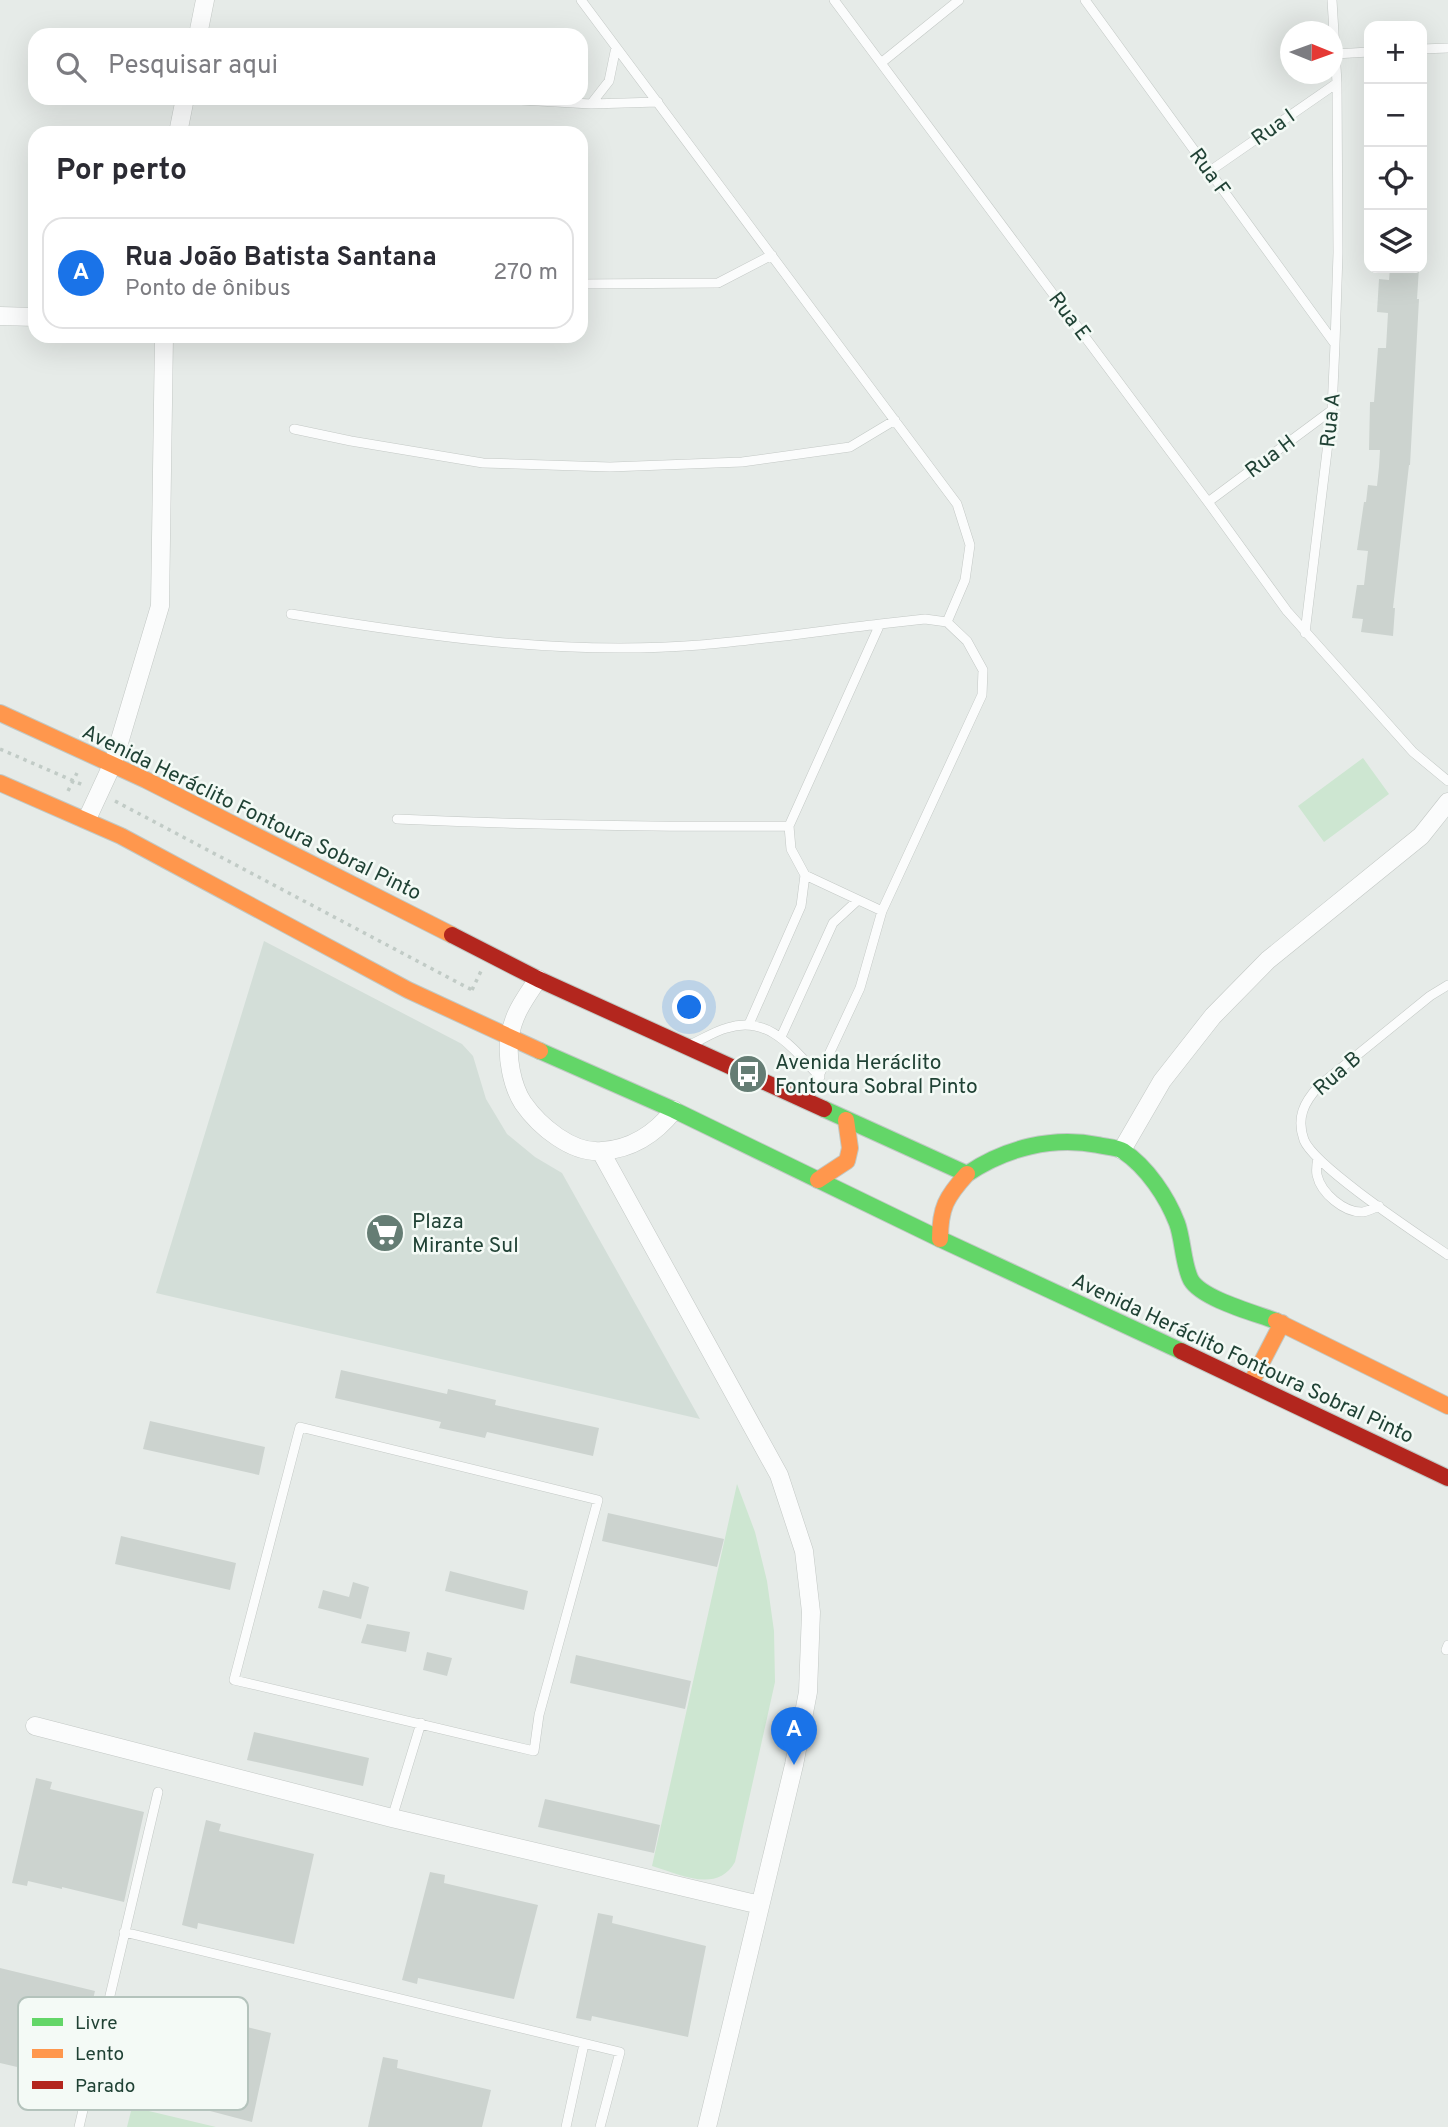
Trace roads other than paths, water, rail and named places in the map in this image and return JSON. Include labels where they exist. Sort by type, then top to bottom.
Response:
[{"type":"street","points":[[199,28],[205,0]]},
{"type":"street","points":[[179,126],[184,105]]},
{"type":"street","points":[[0,316],[28,317]]},
{"type":"street","points":[[87,819],[113,763],[160,606],[164,343]]},
{"type":"street","name":"Avenida Heráclito Fontoura Sobral Pinto","points":[[0,713],[113,763],[538,979],[967,1174]]},
{"type":"street","name":"Avenida Heráclito Fontoura Sobral Pinto","points":[[0,783],[87,819],[460,1016],[674,1110],[940,1239],[1448,1478]]},
{"type":"street","points":[[940,1239],[939,1212],[951,1191],[967,1174],[983,1163],[1031,1145],[1074,1140],[1122,1150],[1162,1081],[1213,1016],[1268,960],[1421,836],[1448,802]]},
{"type":"street","points":[[538,979],[520,1004],[509,1037],[510,1071],[522,1102],[544,1125],[574,1147],[601,1152],[636,1143],[660,1128],[674,1110]]},
{"type":"street","points":[[818,1180],[847,1161],[850,1148],[846,1120]]},
{"type":"street","name":"Avenida Heráclito Fontoura Sobral Pinto","points":[[1122,1150],[1150,1176],[1165,1199],[1177,1223],[1191,1280],[1206,1294],[1282,1323],[1448,1406]]},
{"type":"street","points":[[601,1152],[779,1475],[804,1551],[811,1612],[808,1692],[794,1765],[707,2127]]},
{"type":"street","points":[[1251,1383],[1282,1323]]},
{"type":"street","points":[[35,1726],[392,1818],[760,1905]]},
{"type":"lane","points":[[581,0],[957,504],[970,545],[965,580],[947,622]]},
{"type":"lane","name":"Rua E","points":[[834,0],[1304,633]]},
{"type":"lane","points":[[881,63],[959,0]]},
{"type":"lane","name":"Rua F","points":[[1085,0],[1335,344]]},
{"type":"lane","name":"Rua A","points":[[1331,2],[1332,21]]},
{"type":"lane","points":[[591,103],[609,81],[616,47]]},
{"type":"lane","points":[[1427,49],[1448,48]]},
{"type":"lane","points":[[1343,54],[1364,52]]},
{"type":"lane","name":"Rua I","points":[[1210,171],[1336,84]]},
{"type":"lane","name":"Rua A","points":[[1304,633],[1332,410],[1338,253],[1337,84]]},
{"type":"lane","points":[[588,103],[657,102]]},
{"type":"lane","points":[[588,284],[718,283],[772,255]]},
{"type":"lane","name":"Rua H","points":[[1208,502],[1332,410]]},
{"type":"lane","points":[[294,429],[351,442],[483,463],[610,467],[742,462],[850,447],[895,420]]},
{"type":"lane","points":[[291,614],[493,643],[590,647],[699,645],[925,619],[947,622],[967,641],[983,670],[982,695],[882,911],[860,988],[807,1102]]},
{"type":"lane","points":[[749,1024],[801,906],[805,875],[791,849],[789,825],[880,624]]},
{"type":"lane","points":[[1304,633],[1413,752],[1448,781]]},
{"type":"lane","points":[[397,819],[565,826],[789,825]]},
{"type":"lane","points":[[805,875],[882,911]]},
{"type":"lane","points":[[781,1037],[833,923],[858,900]]},
{"type":"lane","name":"Rua B","points":[[1448,985],[1410,1012],[1319,1086],[1306,1100],[1300,1121],[1305,1141],[1318,1158],[1448,1255]]},
{"type":"lane","points":[[687,1047],[727,1028],[749,1024],[767,1028],[781,1037],[820,1077]]},
{"type":"lane","points":[[1318,1158],[1317,1174],[1323,1188],[1334,1200],[1346,1208],[1363,1212],[1379,1206]]},
{"type":"lane","points":[[300,1427],[598,1500],[538,1714],[534,1751],[421,1723],[234,1680],[300,1427]]},
{"type":"lane","points":[[392,1818],[421,1723]]},
{"type":"lane","points":[[109,1997],[158,1792]]},
{"type":"lane","points":[[124,1932],[620,2052],[600,2127]]},
{"type":"lane","points":[[566,2127],[584,2044]]},
{"type":"place","name":"Avenida Heráclito Fontoura Sobral Pinto","points":[[748,1074]]},
{"type":"place","name":"Plaza Mirante Sul","points":[[385,1233]]},
{"type":"place","name":"Rua João Batista Santana","points":[[794,1765]]}]
